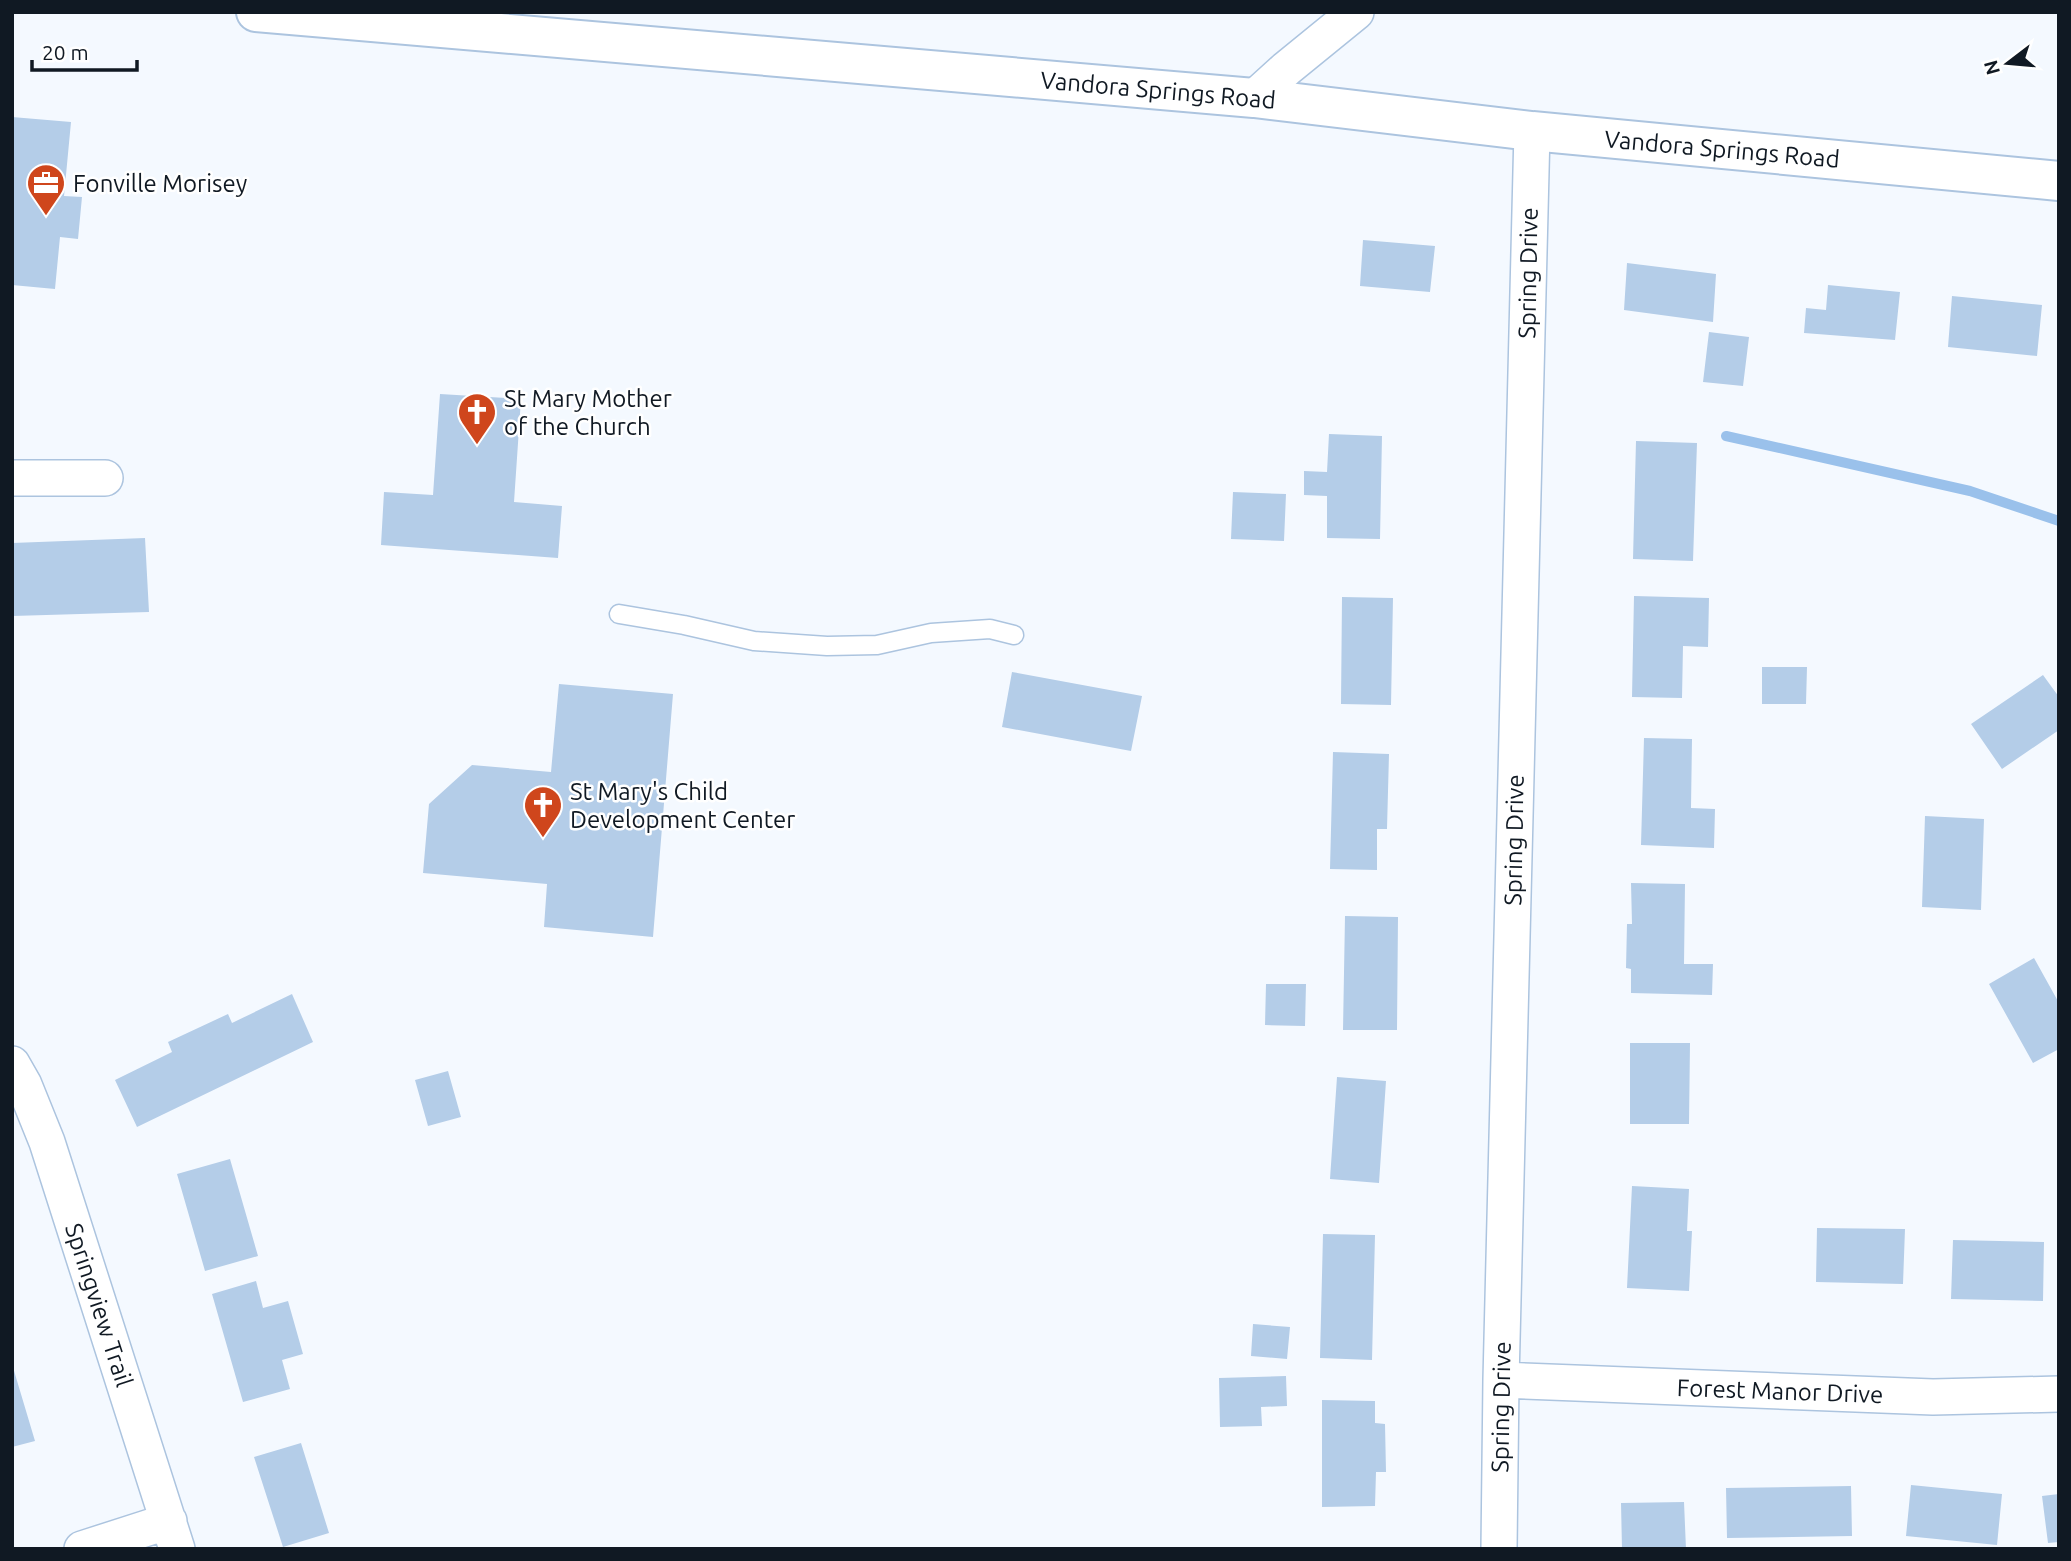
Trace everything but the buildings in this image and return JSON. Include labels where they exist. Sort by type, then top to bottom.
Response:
[{"type":"street","name":"Vandora Springs Road","points":[[256,12],[1254,98],[1532,131],[2059,181]]},
{"type":"street","points":[[1254,98],[1286,68],[1356,12]]},
{"type":"street","name":"Spring Drive","points":[[1499,1549],[1532,131]]},
{"type":"street","points":[[12,478],[105,478]]},
{"type":"street","name":"Springview Trail","points":[[12,1064],[24,1085],[47,1142],[173,1535]]},
{"type":"street","name":"Forest Manor Drive","points":[[1501,1380],[1933,1396],[2059,1394]]},
{"type":"street","points":[[82,1549],[173,1535]]},
{"type":"lane","points":[[619,614],[754,641],[827,646],[877,645],[931,633],[990,629],[1014,635]]},
{"type":"waterway","points":[[1726,436],[1970,491],[2059,521]]},
{"type":"place","name":"Fonville Morisey","points":[[46,217]]},
{"type":"place","name":"St Mary Mother of the Church","points":[[477,446]]},
{"type":"place","name":"St Mary's Child Development Center","points":[[543,839]]}]
